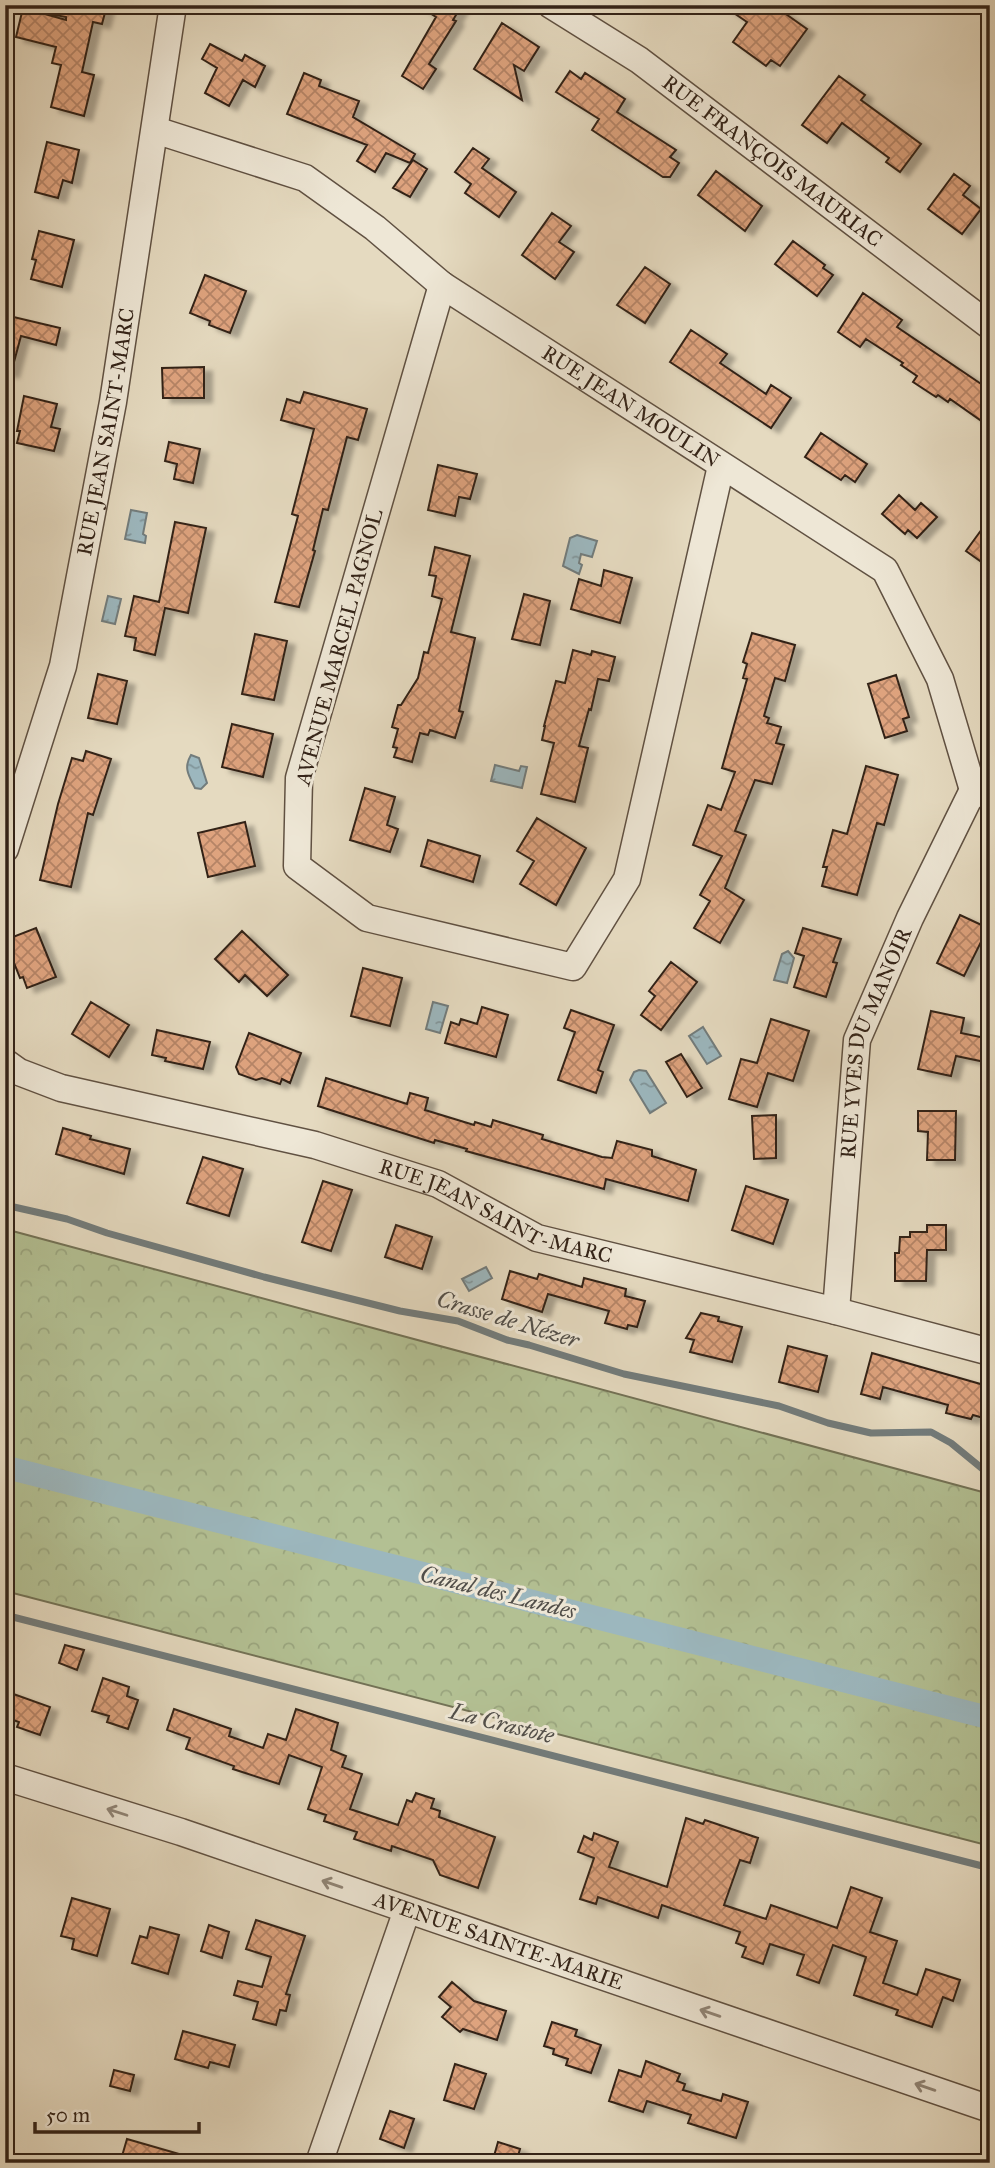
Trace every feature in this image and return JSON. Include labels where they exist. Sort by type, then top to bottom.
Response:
[{"type":"street","name":"RUE JEAN SAINT-MARC","points":[[5,849],[63,666],[113,402],[173,5]]},
{"type":"street","name":"RUE FRANÇOIS MAURIAC","points":[[551,5],[639,60],[990,326]]},
{"type":"street","name":"RUE JEAN MOULIN","points":[[155,130],[304,178],[375,228],[442,285],[885,570],[940,679],[982,794]]},
{"type":"street","name":"AVENUE MARCEL PAGNOL","points":[[442,285],[299,778],[297,866],[367,918],[573,967],[627,879],[721,466]]},
{"type":"street","name":"RUE YVES DU MANOIR","points":[[836,1311],[857,1040],[910,918],[982,794]]},
{"type":"street","name":"RUE JEAN SAINT-MARC","points":[[5,1062],[19,1072],[61,1088],[315,1145],[438,1184],[537,1238],[836,1311],[990,1352]]},
{"type":"street","name":"AVENUE SAINTE-MARIE","points":[[5,1777],[181,1832],[990,2109]]},
{"type":"street","points":[[319,2163],[407,1910]]},
{"type":"green space","points":[[5,1229],[990,1494],[990,1846],[5,1591]]},
{"type":"water","points":[[131,510],[147,513],[143,534],[146,536],[145,543],[125,539]]},
{"type":"water","points":[[577,535],[597,541],[592,557],[581,554],[579,574],[563,566],[570,538]]},
{"type":"water","points":[[108,596],[121,599],[115,624],[102,621]]},
{"type":"water","points":[[191,755],[199,758],[207,783],[201,789],[195,788],[188,772],[187,764]]},
{"type":"water","points":[[495,765],[519,771],[521,766],[527,767],[522,788],[491,781]]},
{"type":"water","points":[[788,951],[794,958],[787,983],[774,980],[782,954]]},
{"type":"water","points":[[433,1002],[448,1006],[440,1033],[426,1029]]},
{"type":"water","points":[[703,1027],[721,1056],[707,1064],[689,1036]]},
{"type":"water","points":[[646,1071],[666,1103],[650,1113],[630,1080],[634,1072]]},
{"type":"water","points":[[486,1267],[492,1278],[469,1291],[462,1279]]},
{"type":"building","points":[[51,5],[107,5],[102,24],[93,22],[82,72],[94,75],[84,116],[51,107],[61,65],[52,63],[56,47],[16,37],[23,8],[66,20],[66,17],[50,14]]},
{"type":"building","points":[[417,5],[462,5],[453,20],[456,21],[429,64],[436,69],[423,89],[402,76],[436,17]]},
{"type":"building","points":[[722,5],[773,5],[807,29],[780,66],[771,60],[766,66],[733,42],[747,22]]},
{"type":"building","points":[[502,23],[539,47],[524,71],[514,65],[522,100],[474,69]]},
{"type":"building","points":[[210,44],[242,61],[245,55],[265,66],[255,87],[243,80],[229,106],[205,93],[217,68],[202,59]]},
{"type":"building","points":[[570,71],[581,79],[585,73],[625,99],[617,112],[676,150],[670,157],[679,163],[670,177],[663,177],[592,130],[599,119],[556,92]]},
{"type":"building","points":[[304,73],[321,80],[319,86],[359,101],[353,117],[415,154],[410,163],[386,153],[375,172],[357,161],[367,145],[287,114]]},
{"type":"building","points":[[839,76],[865,95],[861,100],[921,144],[900,172],[886,162],[889,158],[842,123],[827,143],[802,125]]},
{"type":"building","points":[[47,142],[79,150],[72,183],[63,180],[58,198],[35,192]]},
{"type":"building","points":[[473,148],[489,159],[482,168],[516,192],[499,217],[465,193],[471,184],[455,172]]},
{"type":"building","points":[[413,160],[427,169],[410,197],[393,188]]},
{"type":"building","points":[[716,171],[762,206],[745,231],[698,195]]},
{"type":"building","points":[[954,174],[970,186],[963,195],[981,209],[962,234],[928,209]]},
{"type":"building","points":[[552,213],[571,226],[559,242],[574,252],[555,279],[522,255]]},
{"type":"building","points":[[39,231],[74,240],[62,287],[31,279],[36,260],[32,259]]},
{"type":"building","points":[[793,241],[825,265],[823,268],[833,275],[817,296],[775,264]]},
{"type":"building","points":[[645,267],[670,284],[645,323],[617,305]]},
{"type":"building","points":[[205,275],[246,291],[230,333],[209,325],[210,321],[190,313]]},
{"type":"building","points":[[863,293],[902,320],[897,327],[990,390],[990,427],[950,399],[948,402],[938,395],[936,397],[913,382],[917,376],[901,365],[903,363],[866,339],[860,347],[838,332]]},
{"type":"building","points":[[5,315],[60,328],[56,345],[21,336],[11,373],[5,372]]},
{"type":"building","points":[[691,330],[727,354],[720,363],[766,394],[771,385],[791,398],[771,428],[670,362]]},
{"type":"building","points":[[204,367],[204,398],[163,398],[162,368]]},
{"type":"building","points":[[304,392],[367,409],[358,440],[347,437],[328,510],[323,509],[313,550],[315,551],[299,607],[275,602],[298,516],[292,514],[314,429],[281,420],[287,399],[300,403]]},
{"type":"building","points":[[24,396],[57,404],[51,427],[60,429],[54,451],[17,443]]},
{"type":"building","points":[[821,433],[867,464],[855,482],[845,475],[841,480],[805,457]]},
{"type":"building","points":[[169,442],[200,449],[193,483],[174,479],[177,464],[165,461]]},
{"type":"building","points":[[438,465],[477,474],[470,499],[459,497],[455,516],[428,510]]},
{"type":"building","points":[[899,495],[915,510],[921,503],[937,517],[917,538],[908,530],[905,534],[882,514]]},
{"type":"building","points":[[990,518],[990,568],[966,551]]},
{"type":"building","points":[[175,522],[206,528],[188,613],[165,608],[155,655],[134,650],[136,638],[125,636],[134,596],[159,602]]},
{"type":"building","points":[[435,547],[470,556],[451,632],[475,638],[459,711],[463,712],[455,738],[430,730],[428,735],[420,733],[412,762],[394,757],[397,748],[393,747],[398,729],[392,727],[398,705],[401,705],[418,678],[424,652],[428,653],[442,599],[432,596],[436,576],[429,575]]},
{"type":"building","points":[[604,570],[632,578],[620,623],[571,609],[579,579],[601,586]]},
{"type":"building","points":[[524,594],[550,601],[540,645],[512,639]]},
{"type":"building","points":[[752,633],[795,645],[785,681],[775,678],[764,716],[769,718],[767,723],[781,727],[776,743],[784,745],[772,784],[755,780],[735,831],[746,835],[725,888],[744,900],[720,943],[694,928],[710,901],[700,895],[722,856],[693,845],[708,805],[721,810],[735,772],[722,768],[747,679],[743,678],[747,664],[743,662]]},
{"type":"building","points":[[255,634],[287,641],[274,700],[242,694]]},
{"type":"building","points":[[573,650],[591,655],[592,651],[615,657],[609,681],[598,679],[591,710],[589,709],[579,746],[588,748],[575,802],[541,794],[554,743],[542,740],[544,726],[556,681],[565,683]]},
{"type":"building","points":[[98,674],[127,681],[117,724],[88,718]]},
{"type":"building","points":[[896,675],[909,717],[903,719],[907,731],[885,738],[868,684]]},
{"type":"building","points":[[232,724],[273,734],[263,777],[222,767]]},
{"type":"building","points":[[86,751],[111,759],[93,815],[88,813],[71,887],[40,880],[72,758],[83,761]]},
{"type":"building","points":[[866,766],[898,775],[884,825],[877,823],[857,895],[822,886],[827,867],[823,867],[833,830],[847,834]]},
{"type":"building","points":[[365,788],[395,797],[387,825],[398,829],[390,852],[350,840]]},
{"type":"building","points":[[537,818],[586,848],[556,905],[520,884],[534,861],[517,851]]},
{"type":"building","points":[[245,822],[255,866],[208,877],[198,833]]},
{"type":"building","points":[[428,840],[480,856],[473,882],[421,866]]},
{"type":"building","points":[[960,915],[988,928],[964,976],[937,963]]},
{"type":"building","points":[[36,928],[56,977],[27,988],[23,977],[20,978],[5,940]]},
{"type":"building","points":[[803,928],[841,939],[833,962],[837,963],[826,997],[794,987],[804,956],[795,953]]},
{"type":"building","points":[[242,931],[288,975],[267,996],[245,975],[239,982],[215,959]]},
{"type":"building","points":[[671,962],[697,982],[661,1030],[641,1015],[655,996],[649,991]]},
{"type":"building","points":[[363,968],[402,978],[390,1026],[351,1016]]},
{"type":"building","points":[[91,1002],[129,1025],[109,1057],[72,1034]]},
{"type":"building","points":[[482,1007],[508,1015],[496,1057],[445,1043],[451,1022],[459,1025],[461,1019],[477,1024]]},
{"type":"building","points":[[571,1010],[614,1025],[598,1070],[603,1072],[596,1093],[558,1080],[575,1032],[564,1028]]},
{"type":"building","points":[[931,1011],[964,1018],[961,1033],[990,1039],[985,1062],[956,1056],[951,1076],[918,1069]]},
{"type":"building","points":[[771,1019],[809,1031],[793,1081],[768,1073],[757,1107],[729,1099],[741,1059],[757,1063]]},
{"type":"building","points":[[157,1030],[210,1042],[203,1069],[165,1061],[166,1058],[152,1055]]},
{"type":"building","points":[[249,1033],[301,1053],[290,1083],[282,1079],[280,1084],[262,1078],[256,1080],[239,1074],[236,1067]]},
{"type":"building","points":[[681,1054],[702,1088],[687,1097],[666,1062]]},
{"type":"building","points":[[326,1078],[407,1104],[410,1093],[428,1098],[425,1110],[474,1125],[475,1122],[491,1127],[493,1120],[543,1135],[542,1139],[602,1157],[612,1158],[617,1141],[652,1150],[652,1156],[696,1170],[688,1201],[606,1179],[604,1189],[435,1140],[434,1143],[318,1106]]},
{"type":"building","points":[[918,1111],[956,1111],[955,1160],[927,1160],[928,1132],[918,1131]]},
{"type":"building","points":[[776,1115],[776,1158],[754,1159],[752,1116]]},
{"type":"building","points":[[63,1128],[91,1136],[90,1139],[130,1149],[124,1174],[56,1154]]},
{"type":"building","points":[[203,1157],[243,1169],[229,1216],[187,1203]]},
{"type":"building","points":[[323,1181],[352,1190],[331,1251],[302,1242]]},
{"type":"building","points":[[746,1186],[788,1200],[773,1244],[732,1230]]},
{"type":"building","points":[[396,1225],[432,1237],[422,1269],[385,1257]]},
{"type":"building","points":[[927,1225],[946,1225],[946,1250],[927,1250],[926,1281],[895,1281],[895,1253],[899,1253],[900,1237],[910,1237],[910,1232],[927,1232]]},
{"type":"building","points":[[510,1271],[537,1279],[539,1274],[582,1287],[584,1278],[626,1289],[625,1296],[645,1301],[637,1327],[628,1325],[627,1329],[605,1323],[609,1311],[548,1294],[542,1312],[502,1299]]},
{"type":"building","points":[[701,1313],[742,1327],[732,1362],[690,1352],[694,1340],[686,1338]]},
{"type":"building","points":[[788,1346],[827,1356],[818,1392],[779,1382]]},
{"type":"building","points":[[872,1353],[984,1385],[983,1388],[990,1390],[990,1420],[973,1415],[971,1419],[946,1413],[948,1405],[883,1387],[880,1399],[861,1394]]},
{"type":"building","points":[[65,1645],[84,1650],[77,1670],[59,1663]]},
{"type":"building","points":[[103,1678],[129,1687],[127,1696],[138,1700],[128,1729],[107,1722],[109,1716],[92,1711]]},
{"type":"building","points":[[5,1691],[50,1707],[40,1735],[17,1727],[19,1722],[5,1717]]},
{"type":"building","points":[[174,1709],[231,1729],[229,1736],[263,1748],[268,1734],[286,1740],[296,1709],[338,1723],[331,1750],[346,1756],[342,1767],[362,1774],[350,1809],[398,1825],[407,1800],[412,1802],[416,1793],[434,1799],[431,1808],[440,1811],[439,1817],[495,1837],[478,1888],[440,1875],[433,1860],[392,1846],[391,1851],[354,1839],[357,1832],[324,1821],[326,1815],[308,1809],[322,1767],[289,1755],[279,1784],[233,1769],[234,1766],[186,1749],[190,1738],[167,1730]]},
{"type":"building","points":[[686,1818],[703,1824],[705,1820],[758,1838],[750,1863],[740,1860],[724,1905],[766,1919],[771,1905],[837,1928],[851,1887],[882,1898],[870,1932],[897,1941],[883,1983],[917,1995],[926,1969],[960,1980],[953,2001],[943,1997],[932,2027],[896,2015],[898,2010],[854,1995],[866,1957],[833,1945],[819,1983],[797,1975],[804,1955],[770,1944],[763,1964],[742,1957],[746,1947],[736,1943],[740,1932],[662,1905],[658,1918],[598,1897],[596,1904],[580,1899],[594,1858],[578,1852],[584,1836],[592,1840],[594,1833],[618,1842],[609,1867],[667,1887]]},
{"type":"building","points":[[72,1898],[110,1909],[97,1956],[72,1949],[74,1939],[61,1936]]},
{"type":"building","points":[[256,1920],[305,1936],[286,1994],[290,1995],[286,2011],[280,2010],[276,2025],[253,2019],[258,2002],[234,1995],[238,1981],[262,1987],[271,1957],[246,1949]]},
{"type":"building","points":[[209,1925],[229,1932],[222,1958],[201,1951]]},
{"type":"building","points":[[150,1927],[179,1935],[168,1974],[132,1963],[140,1936],[147,1938]]},
{"type":"building","points":[[452,1982],[474,2001],[506,2011],[497,2040],[463,2029],[460,2032],[442,2017],[451,2007],[439,1997]]},
{"type":"building","points":[[552,2022],[577,2030],[575,2036],[601,2045],[591,2073],[566,2065],[568,2059],[553,2054],[554,2049],[544,2046]]},
{"type":"building","points":[[183,2031],[235,2045],[229,2067],[210,2062],[208,2068],[175,2059]]},
{"type":"building","points":[[646,2061],[680,2074],[677,2081],[685,2084],[683,2090],[721,2101],[723,2094],[748,2102],[736,2138],[688,2123],[691,2115],[647,2101],[643,2112],[609,2101],[619,2070],[641,2077]]},
{"type":"building","points":[[455,2064],[486,2074],[474,2109],[444,2100]]},
{"type":"building","points":[[114,2070],[134,2075],[130,2091],[110,2086]]},
{"type":"building","points":[[390,2111],[414,2119],[404,2148],[380,2139]]},
{"type":"building","points":[[127,2139],[193,2158],[193,2163],[120,2163]]},
{"type":"building","points":[[498,2142],[520,2149],[516,2163],[492,2163]]},
{"type":"waterway","name":"Crasse de Nézer","points":[[5,1205],[67,1219],[107,1233],[264,1277],[400,1311],[458,1321],[507,1340],[624,1374],[779,1406],[828,1423],[871,1433],[931,1432],[951,1443],[990,1475]]},
{"type":"waterway","name":"Canal des Landes","points":[[5,1467],[990,1718]]},
{"type":"waterway","name":"La Crastote","points":[[5,1615],[990,1868]]}]
